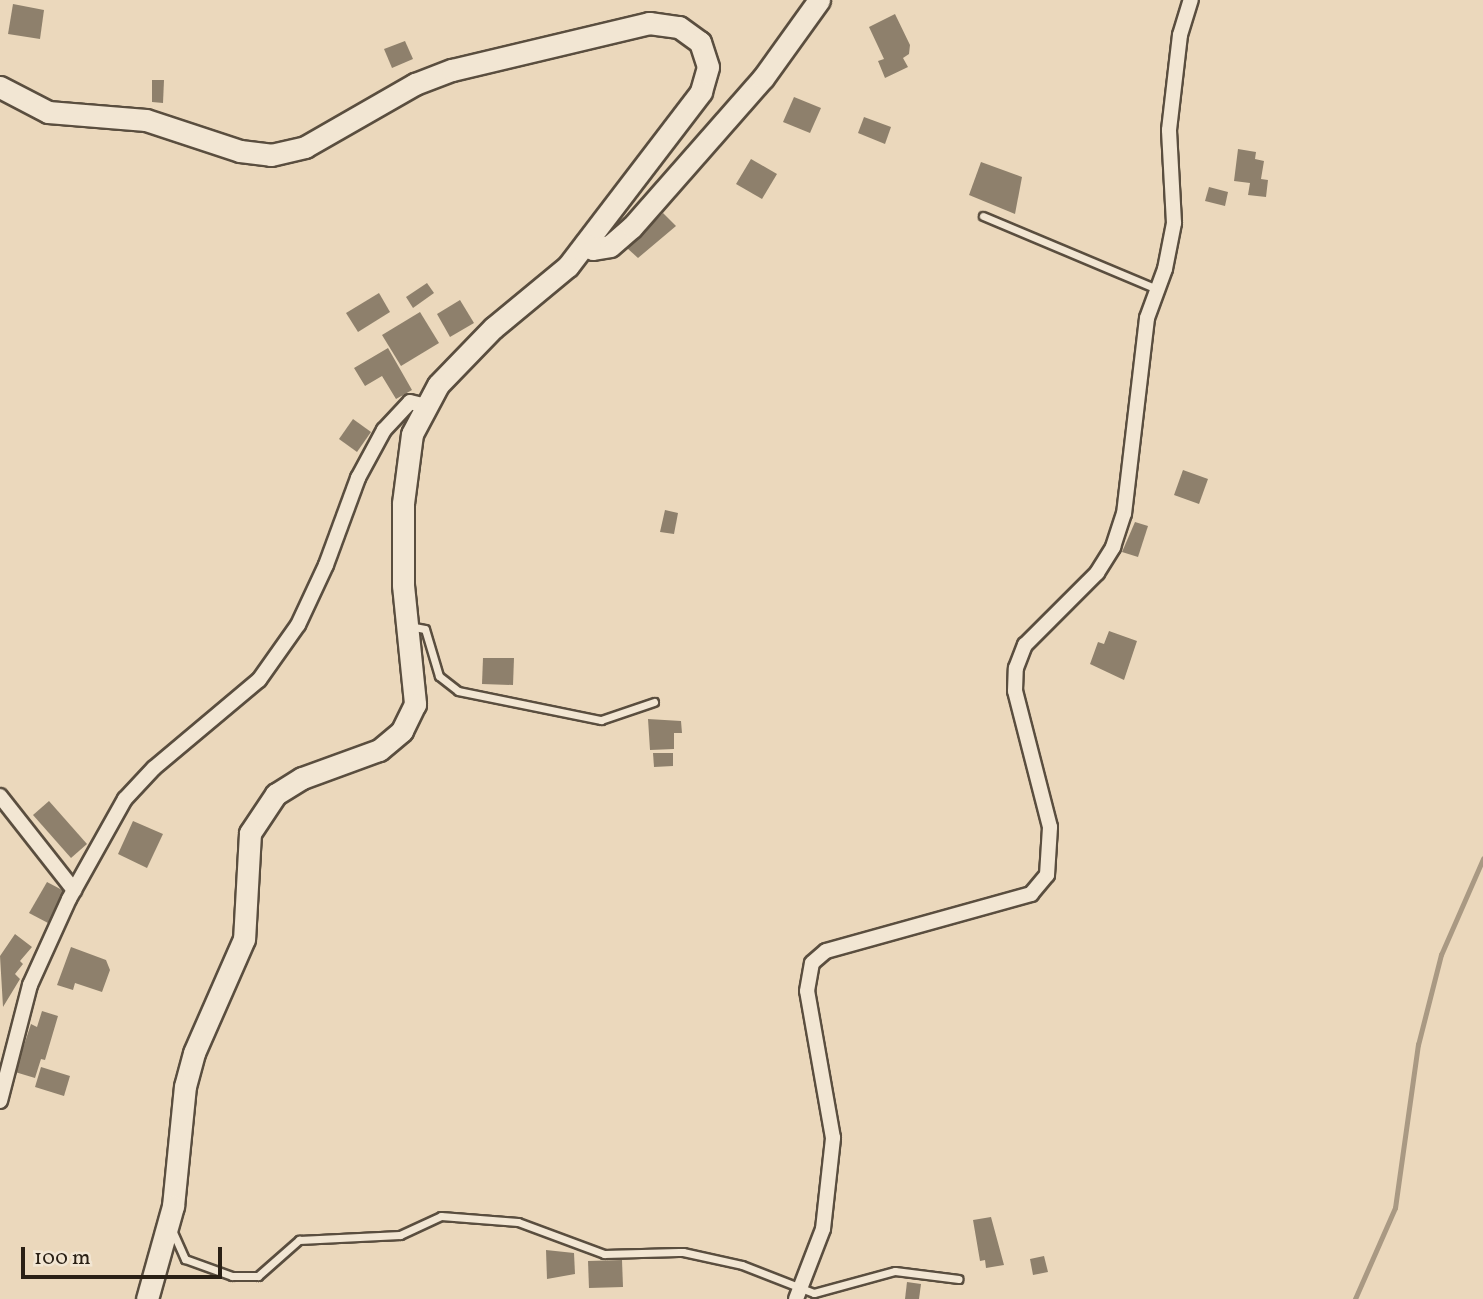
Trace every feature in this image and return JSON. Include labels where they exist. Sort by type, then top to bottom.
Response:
[{"type":"main road","points":[[585,244],[593,249],[610,246],[632,227],[763,78],[818,0]]},
{"type":"main road","points":[[0,87],[48,113],[146,120],[240,151],[271,155],[305,147],[415,84],[452,70],[649,23],[679,27],[700,42],[708,67],[701,92],[568,266],[494,328],[438,385],[412,434],[403,503],[408,626],[415,704],[402,731],[379,750],[302,778],[276,794],[250,833],[244,939],[194,1054],[185,1086],[169,1223],[147,1299]]},
{"type":"street","points":[[798,1293],[823,1229],[833,1138],[807,992],[812,964],[826,951],[1031,894],[1047,875],[1050,827],[1015,691],[1016,668],[1026,645],[1097,573],[1113,547],[1124,514],[1141,357],[1174,223],[1169,130],[1180,35],[1191,0]]},
{"type":"street","points":[[0,1101],[30,985],[74,890],[125,799],[154,768],[259,680],[298,625],[326,565],[358,478],[384,430],[410,402],[426,406]]},
{"type":"street","points":[[0,796],[74,890]]},
{"type":"lane","points":[[983,216],[1158,290]]},
{"type":"lane","points":[[408,626],[425,629],[439,677],[458,691],[601,720],[654,702]]},
{"type":"lane","points":[[169,1223],[185,1259],[232,1276],[258,1276],[299,1240],[400,1235],[441,1216],[518,1222],[604,1254],[683,1252],[743,1265],[798,1293],[814,1293],[895,1271],[958,1279]]},
{"type":"building","points":[[13,4],[44,10],[40,39],[8,34]]},
{"type":"building","points":[[895,14],[910,45],[909,54],[903,58],[908,67],[885,78],[878,61],[884,59],[869,27]]},
{"type":"building","points":[[405,41],[413,59],[392,68],[384,49]]},
{"type":"building","points":[[152,80],[164,80],[163,103],[152,102]]},
{"type":"building","points":[[794,97],[821,108],[810,133],[783,122]]},
{"type":"building","points":[[864,117],[891,127],[885,144],[858,133]]},
{"type":"building","points":[[1238,149],[1256,152],[1255,159],[1264,161],[1261,179],[1268,180],[1266,197],[1248,195],[1250,183],[1234,181]]},
{"type":"building","points":[[751,159],[777,174],[762,199],[736,184]]},
{"type":"building","points":[[981,162],[1022,177],[1015,214],[969,195]]},
{"type":"building","points":[[1209,187],[1228,192],[1225,206],[1205,201]]},
{"type":"building","points":[[663,213],[676,226],[638,258],[627,248]]},
{"type":"building","points":[[427,283],[434,293],[413,308],[406,297]]},
{"type":"building","points":[[379,293],[390,312],[358,332],[346,313]]},
{"type":"building","points":[[460,300],[474,323],[450,337],[437,314]]},
{"type":"building","points":[[420,312],[439,343],[401,366],[382,335]]},
{"type":"building","points":[[388,348],[412,390],[396,399],[382,376],[365,386],[354,368]]},
{"type":"building","points":[[353,419],[371,432],[357,452],[339,439]]},
{"type":"building","points":[[1183,470],[1208,479],[1199,504],[1174,495]]},
{"type":"building","points":[[665,510],[678,513],[674,534],[660,532]]},
{"type":"building","points":[[1135,522],[1148,526],[1138,557],[1122,552]]},
{"type":"building","points":[[1109,631],[1137,641],[1124,680],[1090,664],[1098,642],[1104,644]]},
{"type":"building","points":[[483,658],[514,658],[513,685],[482,684]]},
{"type":"building","points":[[648,719],[681,721],[682,733],[674,733],[674,749],[650,750]]},
{"type":"building","points":[[653,753],[673,753],[673,766],[654,767]]},
{"type":"building","points":[[49,801],[87,844],[71,858],[33,815]]},
{"type":"building","points":[[133,821],[163,834],[147,868],[118,854]]},
{"type":"building","points":[[47,882],[66,892],[48,923],[29,913]]},
{"type":"building","points":[[15,934],[32,947],[20,961],[23,964],[15,974],[20,979],[3,1007],[0,956]]},
{"type":"building","points":[[71,947],[106,960],[110,970],[102,992],[75,983],[73,990],[57,985]]},
{"type":"building","points":[[42,1011],[58,1016],[45,1060],[41,1059],[35,1078],[15,1072],[31,1024],[37,1027]]},
{"type":"building","points":[[41,1067],[70,1076],[64,1096],[35,1087]]},
{"type":"building","points":[[991,1217],[1004,1265],[986,1268],[985,1260],[980,1261],[973,1220]]},
{"type":"building","points":[[546,1250],[574,1253],[575,1274],[547,1279]]},
{"type":"building","points":[[1044,1256],[1048,1272],[1033,1275],[1030,1259]]},
{"type":"building","points":[[622,1260],[623,1287],[589,1288],[588,1261]]},
{"type":"building","points":[[907,1282],[921,1284],[919,1299],[905,1299]]},
{"type":"waterway","points":[[1355,1299],[1395,1208],[1418,1045],[1441,955],[1483,859]]}]
